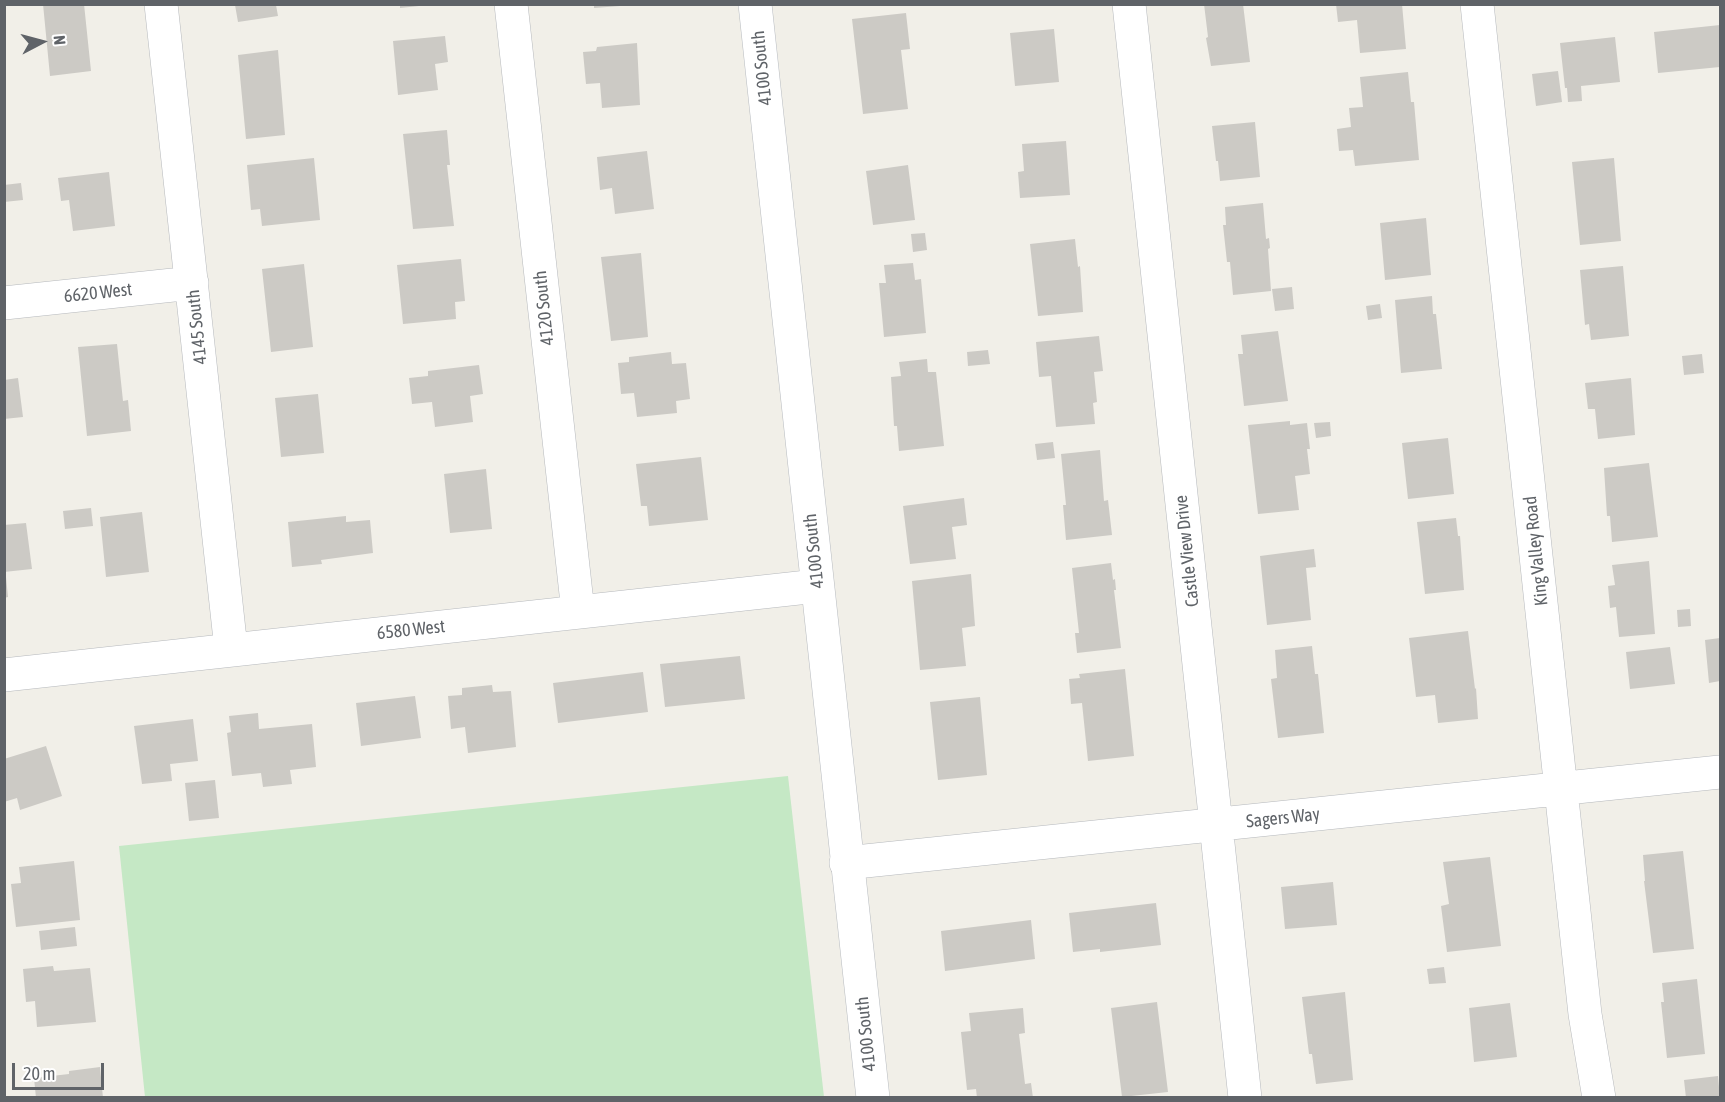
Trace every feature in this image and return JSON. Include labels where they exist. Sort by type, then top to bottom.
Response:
[{"type":"street","name":"4145 South","points":[[161,4],[231,649]]},
{"type":"street","name":"4120 South","points":[[511,4],[578,612]]},
{"type":"street","name":"4100 South","points":[[755,4],[873,1098]]},
{"type":"street","name":"Castle View Drive","points":[[1129,4],[1245,1098]]},
{"type":"street","name":"King Valley Road","points":[[1477,4],[1585,1014],[1599,1098]]},
{"type":"street","name":"6620 West","points":[[4,303],[192,283]]},
{"type":"street","name":"6580 West","points":[[4,675],[817,586]]},
{"type":"street","name":"Sagers Way","points":[[846,863],[1720,772]]},
{"type":"green space","points":[[788,776],[824,1097],[145,1097],[119,846]]},
{"type":"building","points":[[43,4],[84,4],[91,71],[50,76]]},
{"type":"building","points":[[400,4],[419,4],[419,6],[400,8]]},
{"type":"building","points":[[1204,4],[1243,4],[1250,62],[1211,66],[1206,38],[1208,37]]},
{"type":"building","points":[[1336,4],[1402,4],[1406,49],[1360,53],[1357,20],[1338,22]]},
{"type":"building","points":[[235,5],[276,5],[278,16],[238,22]]},
{"type":"building","points":[[594,5],[620,5],[620,6],[594,8]]},
{"type":"building","points":[[906,13],[910,49],[901,50],[908,109],[863,114],[852,19]]},
{"type":"building","points":[[1720,25],[1720,67],[1658,73],[1654,32]]},
{"type":"building","points":[[1054,29],[1059,82],[1015,86],[1010,33]]},
{"type":"building","points":[[445,36],[448,62],[435,64],[438,90],[398,95],[393,41]]},
{"type":"building","points":[[1615,37],[1620,82],[1581,86],[1582,101],[1568,102],[1560,43]]},
{"type":"building","points":[[637,43],[640,105],[602,108],[600,83],[586,84],[583,52],[596,51],[597,47]]},
{"type":"building","points":[[278,50],[285,135],[246,139],[238,55]]},
{"type":"building","points":[[1558,71],[1562,102],[1536,106],[1532,74]]},
{"type":"building","points":[[1408,72],[1411,102],[1414,102],[1419,160],[1355,166],[1353,150],[1339,151],[1337,129],[1351,127],[1349,108],[1363,107],[1360,77]]},
{"type":"building","points":[[1255,122],[1260,177],[1220,181],[1212,126]]},
{"type":"building","points":[[447,130],[450,165],[447,165],[454,226],[413,229],[403,134]]},
{"type":"building","points":[[1066,141],[1070,195],[1020,198],[1018,172],[1024,171],[1022,144]]},
{"type":"building","points":[[647,151],[654,209],[615,214],[612,188],[600,190],[597,157]]},
{"type":"building","points":[[314,158],[320,220],[262,226],[260,209],[251,210],[247,165]]},
{"type":"building","points":[[1614,158],[1621,241],[1580,245],[1572,162]]},
{"type":"building","points":[[908,165],[915,220],[873,225],[866,171]]},
{"type":"building","points":[[109,172],[115,226],[73,231],[69,200],[61,201],[58,178]]},
{"type":"building","points":[[21,183],[23,200],[4,202],[4,185]]},
{"type":"building","points":[[1263,203],[1266,239],[1269,238],[1270,248],[1268,249],[1271,291],[1233,295],[1223,225],[1226,225],[1225,207]]},
{"type":"building","points":[[1426,218],[1431,275],[1385,280],[1380,223]]},
{"type":"building","points":[[925,233],[927,250],[913,252],[911,234]]},
{"type":"building","points":[[1075,239],[1078,267],[1080,266],[1083,312],[1038,316],[1030,244]]},
{"type":"building","points":[[641,253],[648,337],[611,341],[601,257]]},
{"type":"building","points":[[461,259],[465,301],[455,302],[456,319],[403,324],[397,265]]},
{"type":"building","points":[[913,263],[915,280],[921,279],[926,333],[884,337],[879,283],[886,283],[884,265]]},
{"type":"building","points":[[304,264],[313,347],[271,352],[262,269]]},
{"type":"building","points":[[1623,266],[1629,336],[1591,340],[1589,324],[1585,325],[1580,270]]},
{"type":"building","points":[[1292,287],[1294,309],[1275,311],[1272,289]]},
{"type":"building","points":[[1432,296],[1442,369],[1401,373],[1395,300]]},
{"type":"building","points":[[1380,304],[1382,318],[1368,320],[1366,306]]},
{"type":"building","points":[[1278,331],[1288,401],[1244,406],[1238,354],[1243,354],[1241,335]]},
{"type":"building","points":[[1099,336],[1103,371],[1094,372],[1097,402],[1093,403],[1095,424],[1056,427],[1051,376],[1039,377],[1036,342]]},
{"type":"building","points":[[117,344],[123,401],[128,400],[131,431],[87,436],[78,347]]},
{"type":"building","points":[[988,350],[990,364],[968,366],[967,352]]},
{"type":"building","points":[[671,352],[672,364],[686,363],[690,399],[676,401],[677,413],[637,417],[634,393],[621,394],[618,363],[629,362],[629,357]]},
{"type":"building","points":[[1702,354],[1704,373],[1684,375],[1682,356]]},
{"type":"building","points":[[927,359],[928,372],[936,372],[944,446],[899,451],[897,426],[894,426],[891,377],[901,376],[899,362]]},
{"type":"building","points":[[479,365],[483,394],[470,396],[473,422],[435,427],[432,402],[412,404],[409,378],[428,376],[428,371]]},
{"type":"building","points":[[18,378],[23,417],[4,419],[4,380]]},
{"type":"building","points":[[1631,378],[1635,435],[1598,439],[1595,409],[1588,409],[1585,383]]},
{"type":"building","points":[[318,394],[324,453],[281,457],[275,398]]},
{"type":"building","points":[[1290,421],[1290,425],[1307,423],[1310,449],[1307,449],[1310,474],[1295,476],[1299,510],[1258,514],[1248,425]]},
{"type":"building","points":[[1330,422],[1331,436],[1316,438],[1314,423]]},
{"type":"building","points":[[1448,438],[1454,494],[1408,499],[1402,443]]},
{"type":"building","points":[[1053,442],[1055,458],[1037,460],[1035,444]]},
{"type":"building","points":[[1100,450],[1104,501],[1108,500],[1112,535],[1066,540],[1063,505],[1066,505],[1061,454]]},
{"type":"building","points":[[701,457],[708,520],[649,526],[647,506],[641,506],[636,464]]},
{"type":"building","points":[[1649,463],[1658,537],[1612,542],[1610,516],[1607,516],[1604,468]]},
{"type":"building","points":[[486,469],[492,529],[450,533],[444,474]]},
{"type":"building","points":[[964,498],[967,525],[952,527],[956,559],[910,564],[903,506]]},
{"type":"building","points":[[91,508],[93,526],[65,529],[63,511]]},
{"type":"building","points":[[142,512],[149,572],[106,577],[100,517]]},
{"type":"building","points":[[346,516],[346,522],[370,520],[373,553],[321,560],[322,564],[292,567],[288,522]]},
{"type":"building","points":[[1456,518],[1458,536],[1460,536],[1464,590],[1425,594],[1417,522]]},
{"type":"building","points":[[26,523],[32,569],[4,572],[4,525]]},
{"type":"building","points":[[1314,549],[1316,567],[1306,568],[1311,620],[1267,625],[1260,556]]},
{"type":"building","points":[[1649,561],[1655,634],[1619,637],[1616,607],[1610,608],[1608,586],[1615,585],[1612,565]]},
{"type":"building","points":[[1111,563],[1113,580],[1115,579],[1116,590],[1114,590],[1121,648],[1077,653],[1075,633],[1079,633],[1072,568]]},
{"type":"building","points":[[971,574],[975,626],[962,628],[966,666],[920,670],[912,581]]},
{"type":"building","points":[[4,577],[6,577],[8,597],[4,598]]},
{"type":"building","points":[[1690,609],[1691,626],[1678,627],[1677,610]]},
{"type":"building","points":[[1468,631],[1478,719],[1438,723],[1435,695],[1416,697],[1409,638]]},
{"type":"building","points":[[1720,638],[1720,681],[1709,683],[1705,640]]},
{"type":"building","points":[[1312,646],[1315,674],[1318,674],[1324,733],[1278,738],[1271,679],[1277,678],[1275,650]]},
{"type":"building","points":[[1670,647],[1675,684],[1630,689],[1626,652]]},
{"type":"building","points":[[740,656],[745,699],[665,707],[660,664]]},
{"type":"building","points":[[1125,669],[1134,756],[1088,761],[1082,703],[1071,704],[1069,679],[1080,678],[1079,674]]},
{"type":"building","points":[[643,672],[648,712],[558,723],[553,683]]},
{"type":"building","points":[[492,685],[493,692],[511,691],[516,747],[468,753],[465,727],[451,729],[448,696],[462,695],[462,688]]},
{"type":"building","points":[[415,696],[421,738],[361,746],[356,703]]},
{"type":"building","points":[[980,697],[987,775],[938,780],[930,702]]},
{"type":"building","points":[[258,713],[259,729],[312,724],[316,767],[290,770],[292,784],[263,787],[261,773],[232,776],[227,733],[231,732],[229,716]]},
{"type":"building","points":[[193,719],[198,761],[170,764],[172,781],[142,784],[134,726]]},
{"type":"building","points":[[46,746],[62,796],[20,810],[17,798],[4,802],[4,759]]},
{"type":"building","points":[[215,780],[219,818],[189,821],[185,783]]},
{"type":"building","points":[[1683,851],[1694,949],[1653,953],[1643,855]]},
{"type":"building","points":[[1490,857],[1501,946],[1447,952],[1441,906],[1449,904],[1443,862]]},
{"type":"building","points":[[74,861],[80,920],[16,927],[11,884],[21,883],[19,867]]},
{"type":"building","points":[[1333,882],[1337,925],[1285,929],[1281,887]]},
{"type":"building","points":[[1156,903],[1161,945],[1100,952],[1100,949],[1073,952],[1069,913]]},
{"type":"building","points":[[1031,920],[1035,959],[945,971],[941,931]]},
{"type":"building","points":[[75,927],[77,946],[41,950],[39,931]]},
{"type":"building","points":[[53,966],[54,971],[90,968],[96,1022],[37,1027],[35,1001],[26,1002],[23,969]]},
{"type":"building","points":[[1444,967],[1446,983],[1429,984],[1427,969]]},
{"type":"building","points":[[1697,979],[1705,1054],[1667,1058],[1661,1002],[1664,1002],[1662,983]]},
{"type":"building","points":[[1345,992],[1353,1080],[1316,1084],[1312,1054],[1309,1054],[1302,997]]},
{"type":"building","points":[[1157,1002],[1168,1092],[1122,1097],[1111,1008]]},
{"type":"building","points":[[1510,1003],[1517,1057],[1474,1062],[1469,1008]]},
{"type":"building","points":[[1023,1008],[1025,1033],[1019,1034],[1025,1084],[1031,1083],[1033,1098],[977,1098],[976,1089],[967,1090],[961,1032],[971,1031],[969,1013]]},
{"type":"building","points":[[100,1067],[103,1098],[36,1098],[34,1078],[69,1074],[69,1071]]},
{"type":"building","points":[[1718,1076],[1720,1098],[1686,1098],[1684,1080]]}]
